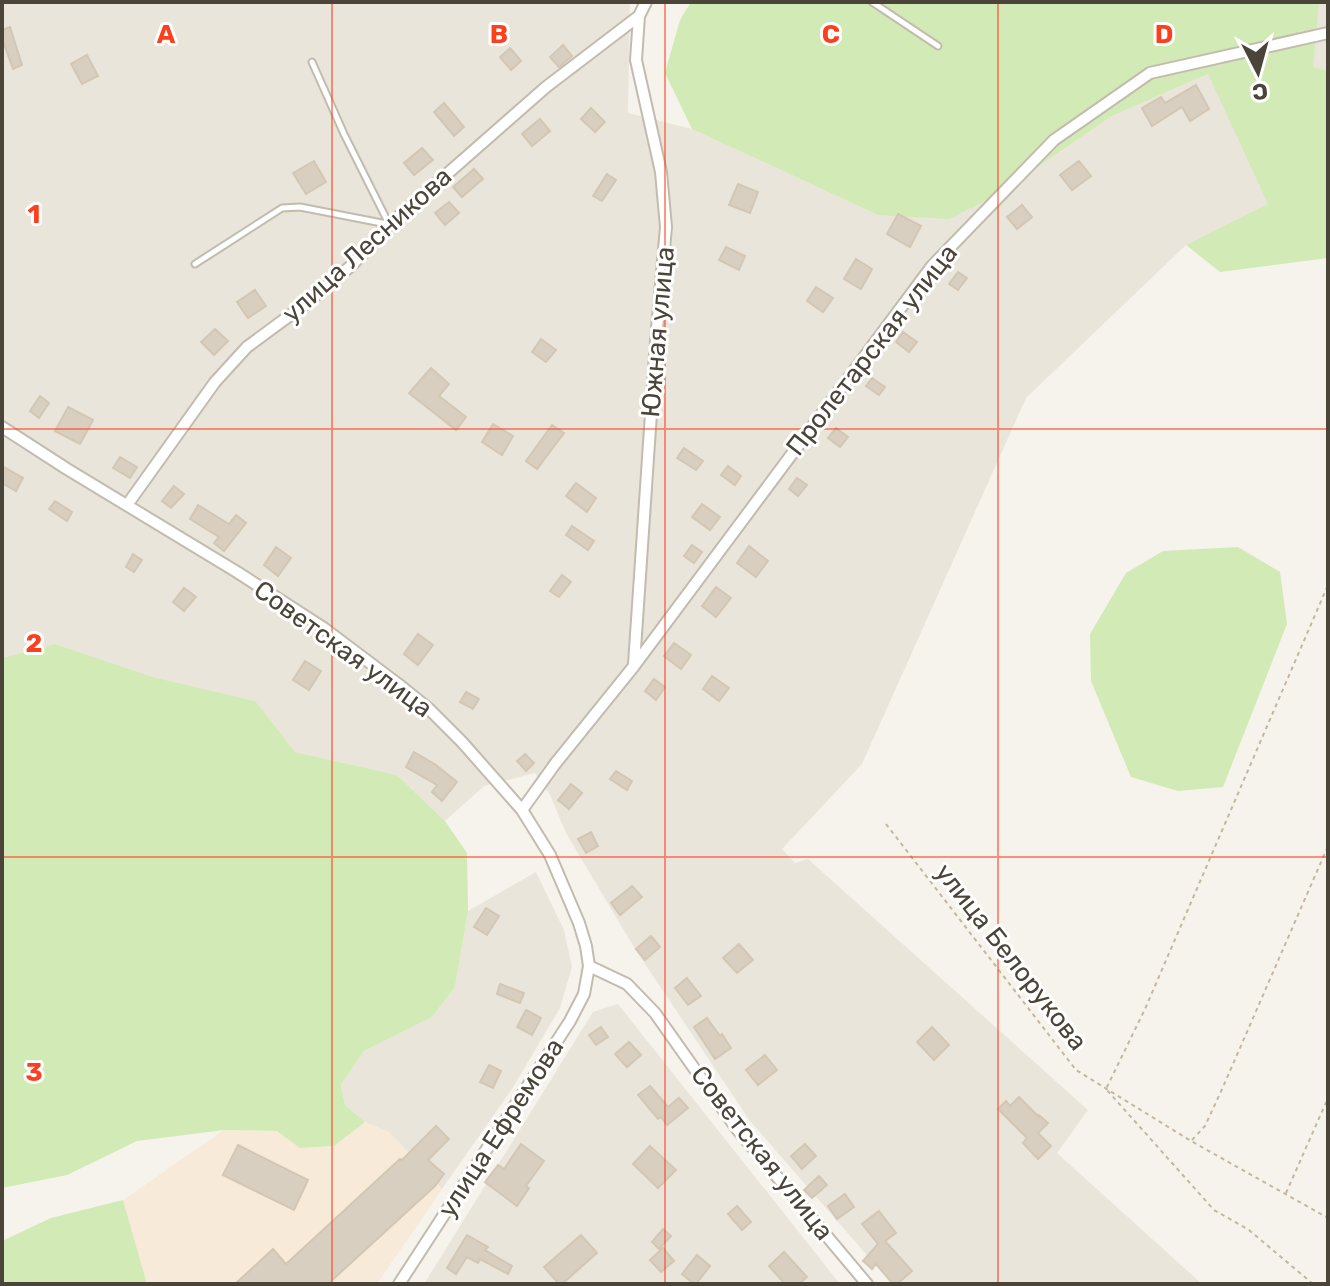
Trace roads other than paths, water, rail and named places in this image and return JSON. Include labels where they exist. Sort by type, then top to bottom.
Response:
[{"type":"street","name":"Южная улица","points":[[634,666],[666,227],[661,172],[636,60],[639,16],[646,2]]},
{"type":"street","name":"улица Лесникова","points":[[127,505],[215,382],[247,347],[352,265],[389,225],[546,87],[639,16]]},
{"type":"street","name":"Пролетарская улица","points":[[522,810],[634,666],[932,266],[1054,140],[1150,73],[1328,33]]},
{"type":"street","name":"Советская улица","points":[[2,427],[325,629],[429,709],[522,810],[550,855],[579,923],[589,966],[627,984],[655,1013],[737,1129],[867,1284]]},
{"type":"street","name":"улица Ефремова","points":[[399,1284],[570,1021],[584,994],[589,966]]},
{"type":"lane","points":[[872,2],[938,46]]},
{"type":"lane","points":[[312,62],[389,225]]},
{"type":"lane","points":[[195,264],[282,208],[300,207],[389,225]]}]
